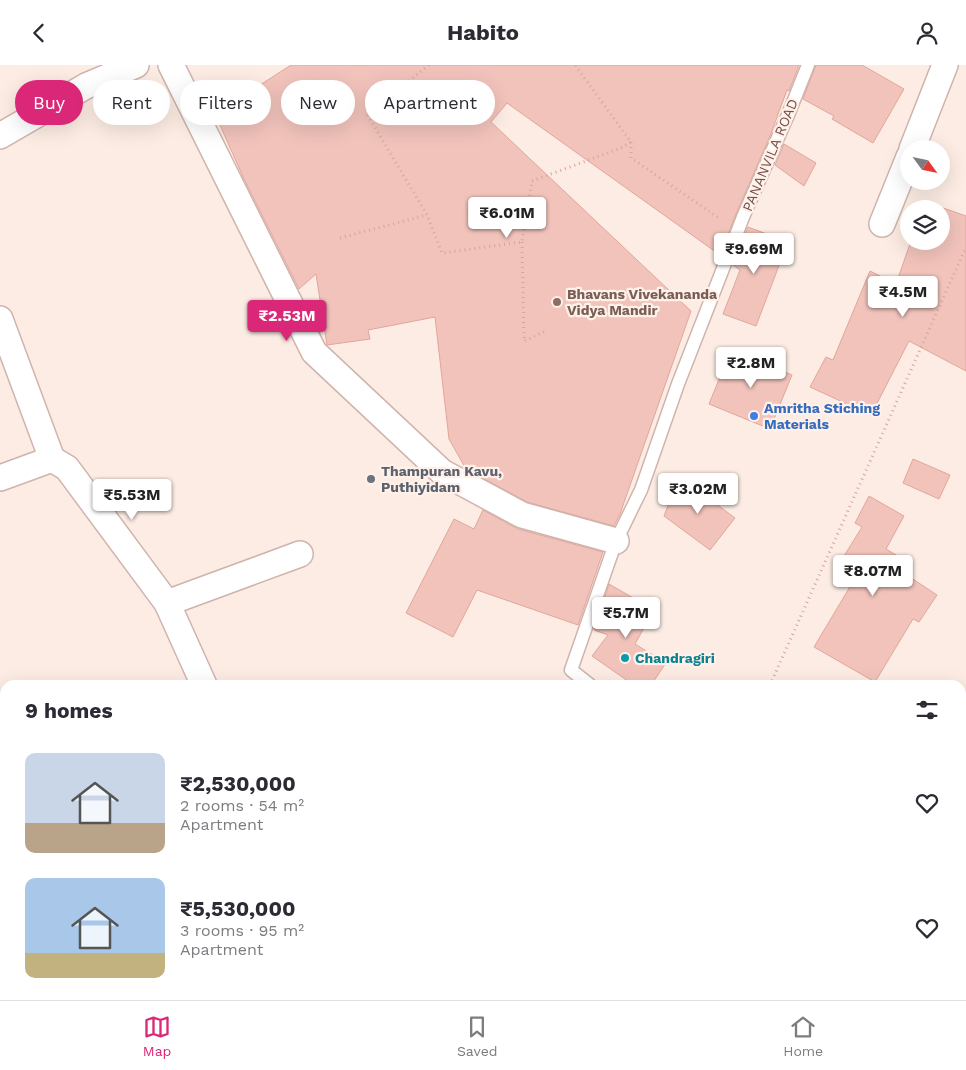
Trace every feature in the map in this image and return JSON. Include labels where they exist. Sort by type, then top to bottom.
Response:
[{"type":"street","points":[[0,136],[86,86],[136,65]]},
{"type":"street","points":[[171,65],[314,352],[442,473],[522,515],[616,541]]},
{"type":"street","points":[[916,140],[945,65]]},
{"type":"street","points":[[882,224],[900,179]]},
{"type":"street","points":[[0,319],[52,459]]},
{"type":"street","points":[[0,478],[52,459],[61,463],[72,472],[167,603],[202,680]]},
{"type":"street","points":[[167,603],[300,553]]},
{"type":"lane","name":"PANANVILA ROAD","points":[[584,680],[571,669],[616,541],[641,490],[678,384],[738,231],[808,65]]},
{"type":"path","points":[[429,65],[367,114],[427,215],[442,253],[522,243]]},
{"type":"path","points":[[575,65],[631,142],[631,158],[738,231]]},
{"type":"path","points":[[546,331],[524,341],[522,243],[532,181],[621,148],[631,142]]},
{"type":"path","points":[[340,238],[427,215]]},
{"type":"path","points":[[772,680],[966,247]]},
{"type":"building","name":"Bhavans Vivekananda Vidya Mandir","points":[[291,65],[799,65],[720,255],[507,103],[495,117],[495,80],[365,80],[365,125],[494,125],[691,311],[620,514],[614,526],[527,502],[466,469],[449,439],[435,317],[368,330],[370,339],[327,345],[316,274],[299,289],[244,179],[220,125],[271,125],[271,80],[268,80]]},
{"type":"building","points":[[816,65],[862,65],[904,89],[873,143],[832,119],[834,116],[803,99]]},
{"type":"building","points":[[784,144],[816,163],[804,186],[775,165]]},
{"type":"building","points":[[950,210],[966,216],[966,371],[909,341],[871,415],[810,387],[826,357],[833,360],[870,271],[896,284],[908,250],[950,250]]},
{"type":"building","points":[[748,227],[788,242],[756,326],[723,314],[740,270],[733,265]]},
{"type":"building","points":[[731,350],[792,375],[770,429],[709,404]]},
{"type":"building","points":[[913,459],[950,475],[939,499],[903,483]]},
{"type":"building","points":[[683,479],[735,518],[710,550],[664,516],[674,490]]},
{"type":"building","points":[[869,496],[904,516],[886,549],[901,558],[896,568],[937,595],[919,622],[913,619],[876,680],[872,680],[814,647],[854,580],[836,569],[862,527],[855,523]]},
{"type":"building","points":[[483,510],[518,529],[603,552],[578,625],[477,590],[453,637],[406,613],[454,519],[474,529]]},
{"type":"building","points":[[609,584],[654,610],[635,644],[666,663],[654,680],[626,680],[592,656],[608,635],[594,630]]},
{"type":"place","name":"Bhavans Vivekananda Vidya Mandir","points":[[557,302]]},
{"type":"place","name":"Amritha Stiching Materials","points":[[754,416]]},
{"type":"place","name":"Thampuran Kavu, Puthiyidam","points":[[371,479]]},
{"type":"place","name":"Chandragiri","points":[[625,658]]}]
